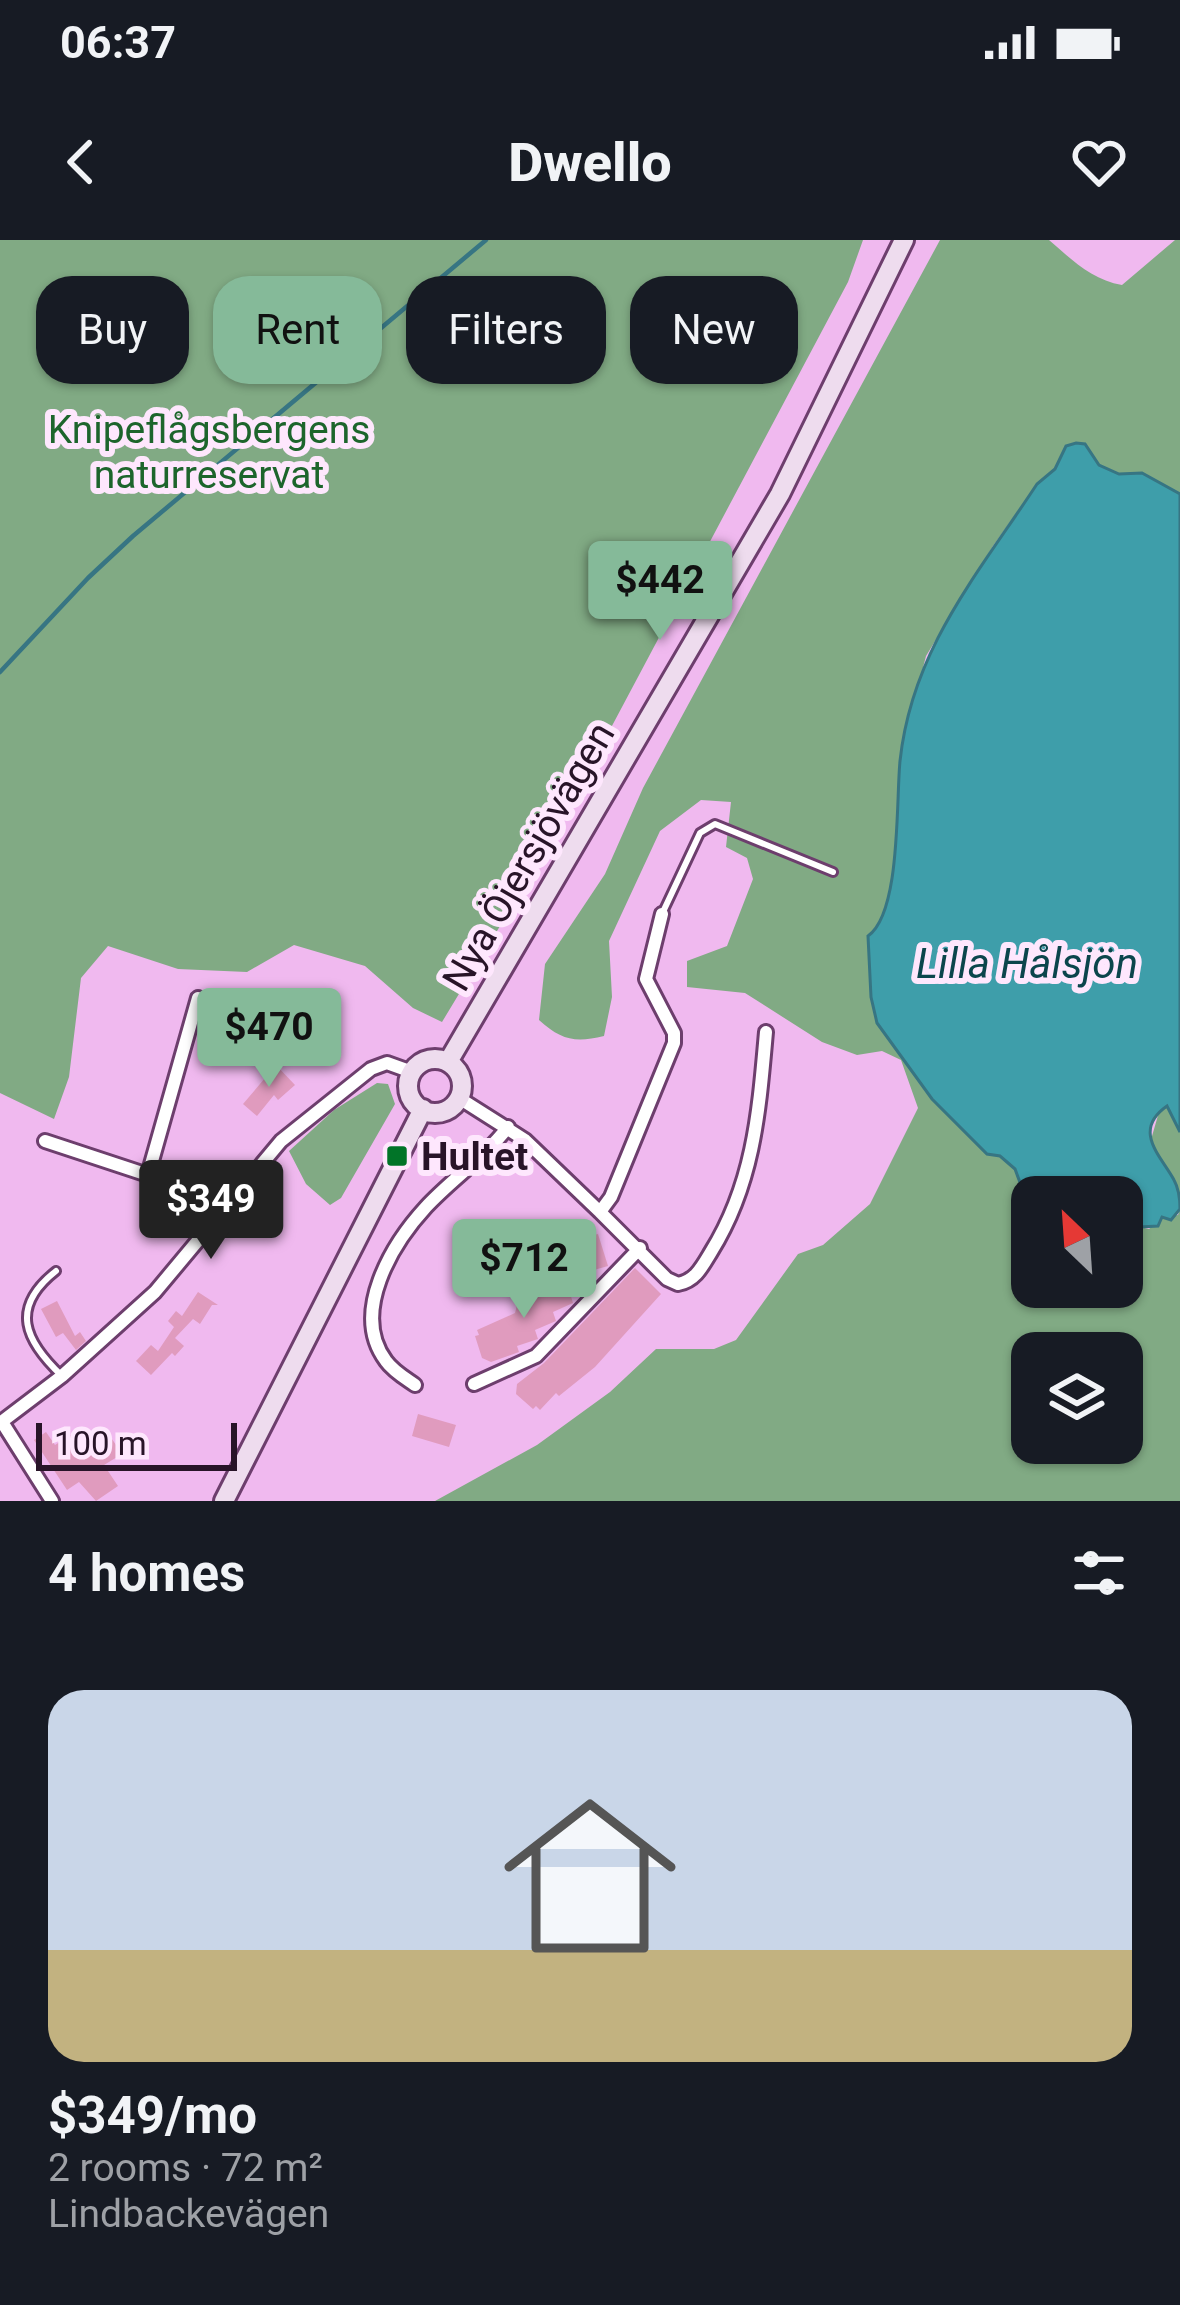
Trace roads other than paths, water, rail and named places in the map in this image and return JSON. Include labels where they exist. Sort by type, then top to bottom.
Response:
[{"type":"street","name":"Nya Öjersjövägen","points":[[448,1062],[780,494],[904,240]]},
{"type":"street","points":[[600,1212],[611,1197],[674,1043],[674,1033],[646,979],[662,914]]},
{"type":"street","points":[[148,1175],[198,998]]},
{"type":"street","points":[[459,1098],[508,1127],[678,1284],[694,1277],[728,1224],[751,1163],[766,1032]]},
{"type":"street","points":[[428,1060],[448,1062],[461,1077],[459,1098],[444,1111],[423,1109],[410,1093],[412,1072],[428,1060]]},
{"type":"street","points":[[52,1501],[1,1422],[62,1376],[155,1292],[281,1141],[380,1064],[412,1072]]},
{"type":"street","points":[[224,1501],[423,1109]]},
{"type":"street","points":[[415,1385],[385,1360],[376,1343],[371,1317],[380,1280],[425,1208],[508,1127]]},
{"type":"street","points":[[45,1141],[148,1175],[215,1220]]},
{"type":"street","points":[[474,1384],[536,1356],[640,1248]]},
{"type":"lane","points":[[662,914],[700,833],[716,824],[832,872]]},
{"type":"lane","points":[[56,1271],[34,1292],[28,1330],[37,1351],[62,1376]]},
{"type":"water","name":"Lilla Hålsjön","points":[[1085,444],[1099,465],[1119,474],[1142,473],[1180,494],[1180,1132],[1167,1106],[1156,1115],[1150,1134],[1176,1183],[1180,1209],[1171,1220],[1162,1217],[1158,1226],[1143,1227],[1143,1176],[1018,1176],[1000,1156],[987,1154],[932,1099],[877,1023],[871,997],[868,936],[879,924],[892,881],[900,761],[918,683],[951,614],[1037,484],[1055,469],[1066,446]]},
{"type":"waterway","points":[[0,672],[133,536],[486,240]]},
{"type":"place","name":"Hultet","points":[[397,1156]]},
{"type":"park label","name":"Knipeflågsbergens naturreservat","points":[[209,452]]}]
